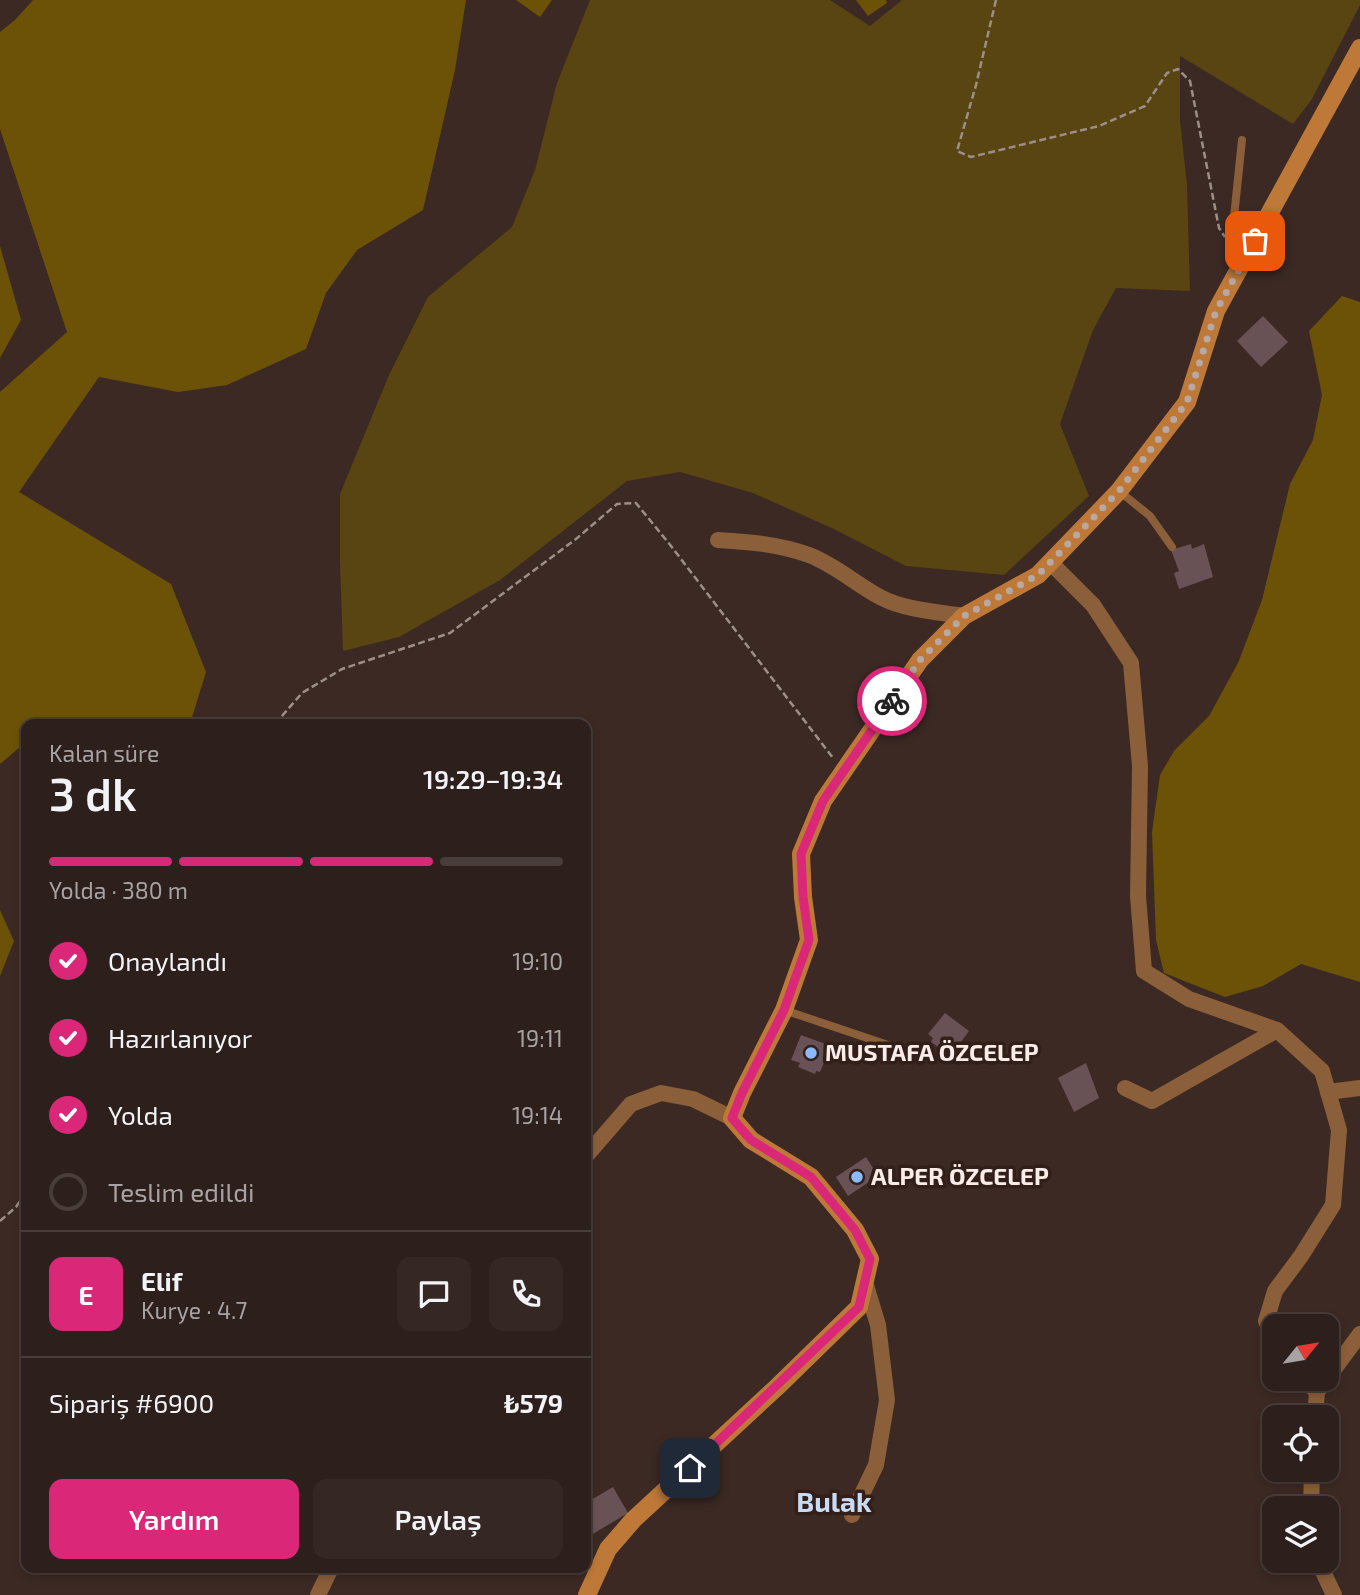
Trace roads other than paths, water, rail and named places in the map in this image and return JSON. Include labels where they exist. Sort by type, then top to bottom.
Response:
[{"type":"street","points":[[732,1118],[784,1010],[809,940],[801,854],[823,801],[920,660],[964,616],[1038,575],[1119,491],[1187,402],[1216,311],[1360,48]]},
{"type":"street","points":[[718,540],[771,544],[811,556],[882,598],[919,610],[964,616]]},
{"type":"street","points":[[1049,562],[1093,605],[1131,663],[1140,766],[1138,896],[1144,971],[1189,999],[1277,1030],[1322,1071],[1339,1130],[1333,1205],[1275,1291],[1268,1314]]},
{"type":"street","points":[[1125,1088],[1152,1101],[1277,1030]]},
{"type":"street","points":[[1328,1092],[1360,1088]]},
{"type":"street","points":[[587,1595],[608,1549],[633,1520],[859,1307],[870,1259],[855,1230],[811,1177],[751,1140],[732,1118],[693,1099],[661,1093],[631,1104],[591,1150]]},
{"type":"street","points":[[852,1515],[876,1465],[887,1400],[878,1325],[865,1282]]},
{"type":"street","points":[[1316,1405],[1317,1392],[1360,1334]]},
{"type":"street","points":[[318,1595],[329,1573]]},
{"type":"street","points":[[1324,1573],[1334,1595]]},
{"type":"lane","points":[[1242,140],[1234,217],[1238,233],[1255,241]]},
{"type":"lane","points":[[1119,491],[1150,516],[1172,547]]},
{"type":"lane","points":[[784,1010],[894,1047]]},
{"type":"place","name":"MUSTAFA ÖZCELEP","points":[[811,1053]]},
{"type":"place","name":"ALPER ÖZCELEP","points":[[857,1177]]},
{"type":"district","name":"Bulak","points":[[834,1502]]}]
